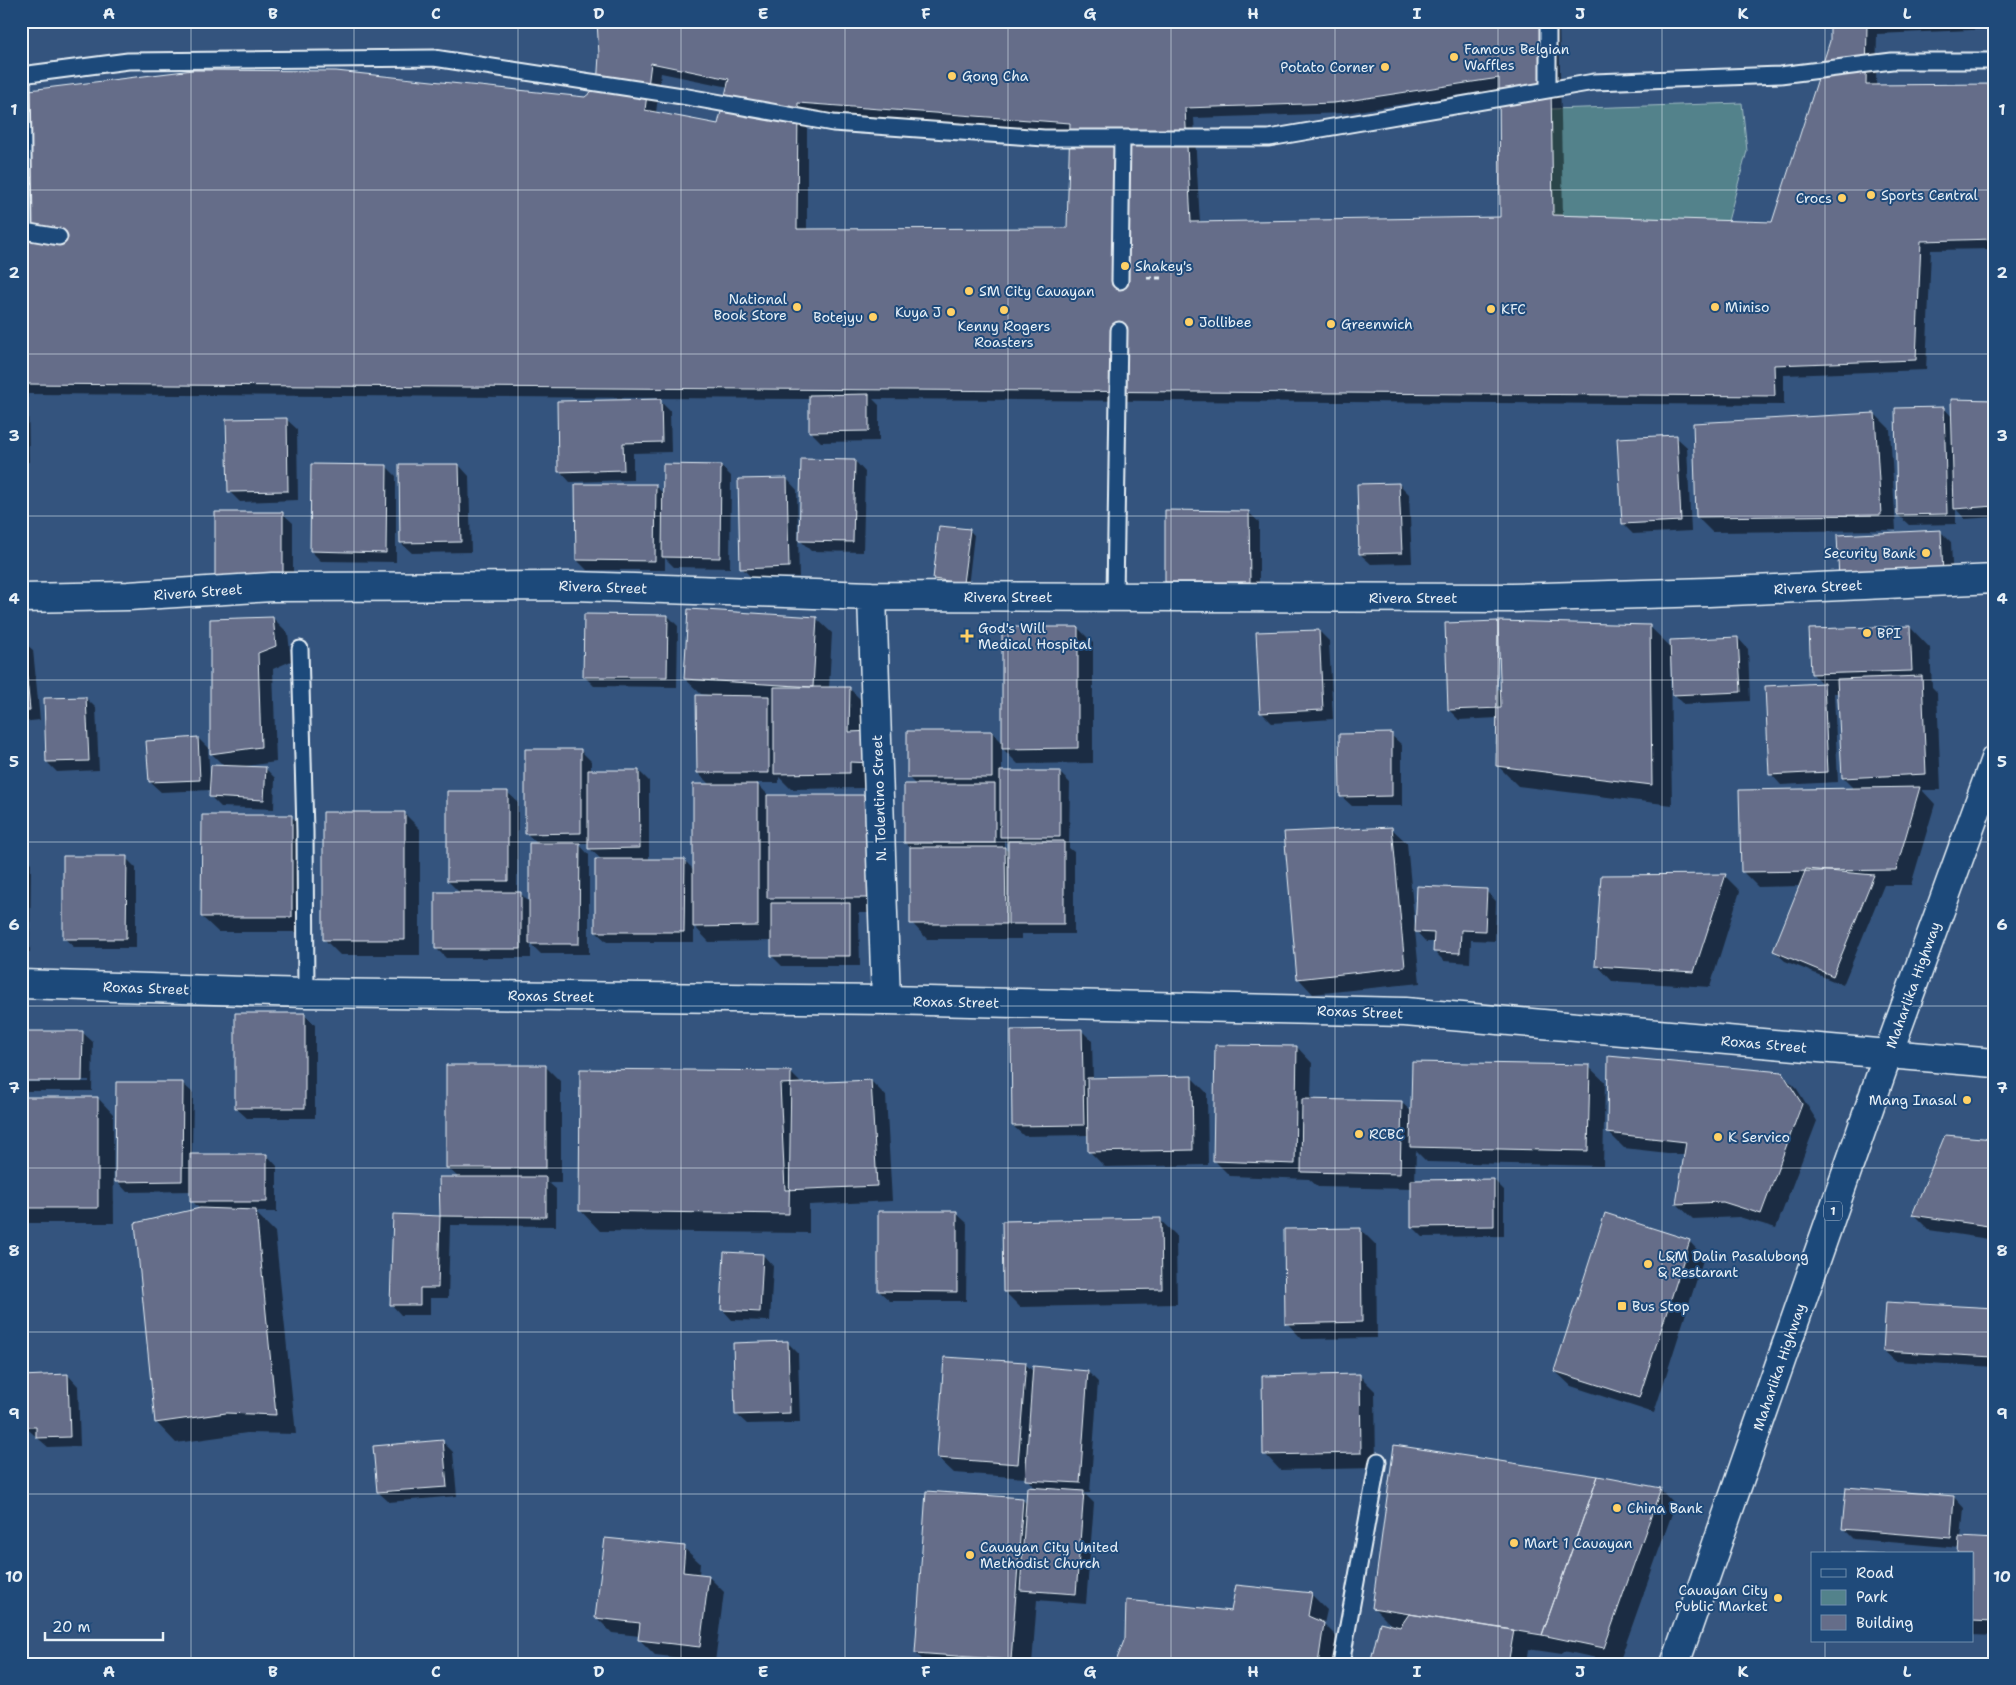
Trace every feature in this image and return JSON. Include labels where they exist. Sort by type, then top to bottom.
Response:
[{"type":"street","name":"Rivera Street","points":[[21,598],[128,596],[272,587],[564,586],[872,596],[1512,598],[1709,592],[1995,579]]},
{"type":"street","name":"N. Tolentino Street","points":[[872,596],[886,1000]]},
{"type":"street","name":"Maharlika Highway","points":[[1675,1664],[1888,1054],[1995,759]]},
{"type":"street","name":"Roxas Street","points":[[21,984],[306,993],[886,1000],[1405,1012],[1995,1063]]},
{"type":"lane","points":[[1548,21],[1548,89]]},
{"type":"lane","points":[[59,237],[22,232],[22,75],[128,61],[434,58],[682,96],[832,123],[1044,138],[1269,138],[1594,82],[1780,75],[1892,61],[1995,61]]},
{"type":"lane","points":[[1120,281],[1122,138]]},
{"type":"lane","points":[[1115,597],[1119,330]]},
{"type":"lane","points":[[300,649],[305,831],[306,993]]},
{"type":"lane","points":[[1341,1664],[1378,1461]]},
{"type":"green space","points":[[1742,103],[1747,151],[1728,221],[1553,215],[1551,109]]},
{"type":"building","name":"SM City Cauayan","points":[[597,21],[1550,21],[1553,215],[1772,222],[1830,41],[1830,21],[1935,21],[1867,24],[1866,85],[1995,84],[1995,239],[1921,241],[1916,360],[1774,365],[1775,396],[21,384],[21,91],[193,70],[336,71],[585,97],[597,87],[599,55]],"holes":[[[651,63],[729,79],[718,124],[645,110]],[[1499,78],[1500,217],[1191,222],[1185,108],[1334,103]],[[798,103],[1070,123],[1067,228],[797,229]]]},
{"type":"building","points":[[869,394],[869,431],[809,432],[809,395]]},
{"type":"building","points":[[661,399],[662,442],[623,443],[624,470],[558,472],[557,401]]},
{"type":"building","points":[[1951,399],[1995,400],[1995,506],[1954,509]]},
{"type":"building","points":[[1944,407],[1947,514],[1897,515],[1895,408]]},
{"type":"building","points":[[1875,413],[1881,515],[1696,517],[1693,423]]},
{"type":"building","points":[[287,418],[288,491],[228,492],[226,419]]},
{"type":"building","points":[[1677,435],[1681,521],[1622,524],[1617,438]]},
{"type":"building","points":[[801,459],[855,460],[853,542],[799,541]]},
{"type":"building","points":[[311,464],[387,465],[386,553],[310,551]]},
{"type":"building","points":[[399,464],[459,464],[461,542],[400,543]]},
{"type":"building","points":[[663,464],[721,465],[720,558],[662,557]]},
{"type":"building","points":[[787,478],[789,567],[740,569],[738,479]]},
{"type":"building","points":[[1399,483],[1402,553],[1359,554],[1357,484]]},
{"type":"building","points":[[575,484],[656,484],[655,561],[576,560]]},
{"type":"building","points":[[1165,510],[1249,511],[1250,582],[1165,582]]},
{"type":"building","points":[[215,512],[283,512],[283,576],[215,577]]},
{"type":"building","points":[[939,526],[970,529],[963,583],[933,579]]},
{"type":"building","points":[[1941,530],[1943,575],[1839,580],[1837,535]]},
{"type":"building","points":[[688,609],[817,617],[813,687],[684,679]]},
{"type":"building","points":[[584,614],[668,615],[667,677],[583,677]]},
{"type":"building","points":[[273,617],[276,646],[258,653],[261,747],[210,754],[210,619]]},
{"type":"building","points":[[1498,621],[1650,625],[1652,785],[1496,766]]},
{"type":"building","points":[[1498,621],[1501,708],[1448,710],[1445,623]]},
{"type":"building","points":[[1910,626],[1912,671],[1811,674],[1809,629]]},
{"type":"building","points":[[1002,627],[1078,627],[1078,748],[1002,749]]},
{"type":"building","points":[[1319,630],[1323,710],[1260,713],[1256,632]]},
{"type":"building","points":[[1738,637],[1741,692],[1672,695],[1670,640]]},
{"type":"building","points":[[21,639],[23,639],[30,710],[21,711]]},
{"type":"building","points":[[1922,676],[1926,774],[1842,778],[1837,679]]},
{"type":"building","points":[[1824,683],[1828,772],[1769,775],[1765,686]]},
{"type":"building","points":[[774,687],[850,687],[849,732],[873,731],[872,763],[850,762],[850,773],[774,774]]},
{"type":"building","points":[[696,695],[769,696],[769,773],[697,773]]},
{"type":"building","points":[[86,697],[89,761],[46,762],[44,698]]},
{"type":"building","points":[[907,731],[992,731],[992,778],[907,778]]},
{"type":"building","points":[[1392,733],[1392,796],[1340,797],[1339,734]]},
{"type":"building","points":[[198,737],[200,780],[149,782],[146,741]]},
{"type":"building","points":[[525,749],[581,749],[581,833],[525,834]]},
{"type":"building","points":[[211,765],[266,767],[264,800],[209,797]]},
{"type":"building","points":[[588,770],[639,770],[640,848],[588,849]]},
{"type":"building","points":[[1000,771],[1060,771],[1060,837],[1000,837]]},
{"type":"building","points":[[693,784],[758,784],[758,926],[693,927]]},
{"type":"building","points":[[904,784],[995,784],[995,843],[904,843]]},
{"type":"building","points":[[1920,787],[1896,870],[1741,872],[1739,790]]},
{"type":"building","points":[[447,791],[508,791],[508,881],[447,881]]},
{"type":"building","points":[[767,795],[875,795],[875,898],[767,898]]},
{"type":"building","points":[[323,812],[405,812],[405,940],[323,940]]},
{"type":"building","points":[[202,815],[292,815],[292,917],[201,917]]},
{"type":"building","points":[[1392,827],[1405,967],[1297,979],[1284,832]]},
{"type":"building","points":[[1008,841],[1064,841],[1064,924],[1008,924]]},
{"type":"building","points":[[529,843],[580,843],[579,944],[529,944]]},
{"type":"building","points":[[910,847],[1005,847],[1006,924],[910,924]]},
{"type":"building","points":[[63,856],[127,856],[126,939],[63,939]]},
{"type":"building","points":[[595,859],[685,859],[684,932],[595,932]]},
{"type":"building","points":[[1806,869],[1874,875],[1833,976],[1773,951]]},
{"type":"building","points":[[1726,874],[1694,972],[1595,966],[1601,875]]},
{"type":"building","points":[[1417,886],[1487,889],[1485,931],[1461,930],[1460,953],[1433,952],[1434,933],[1415,932]]},
{"type":"building","points":[[435,892],[521,892],[521,949],[435,949]]},
{"type":"building","points":[[771,903],[850,903],[850,956],[771,956]]},
{"type":"building","points":[[235,1013],[305,1013],[305,1108],[235,1108]]},
{"type":"building","points":[[1082,1029],[1084,1125],[1012,1126],[1011,1030]]},
{"type":"building","points":[[21,1031],[83,1031],[82,1081],[21,1081]]},
{"type":"building","points":[[1215,1045],[1297,1046],[1295,1164],[1213,1161]]},
{"type":"building","name":"K Servico","points":[[1608,1056],[1782,1072],[1802,1104],[1761,1214],[1723,1202],[1676,1204],[1686,1142],[1607,1133]]},
{"type":"building","points":[[1412,1062],[1590,1065],[1588,1151],[1410,1147]]},
{"type":"building","points":[[446,1065],[546,1065],[546,1168],[446,1168]]},
{"type":"building","points":[[580,1069],[791,1071],[789,1214],[579,1211]]},
{"type":"building","points":[[1192,1076],[1193,1150],[1088,1152],[1087,1078]]},
{"type":"building","points":[[871,1080],[877,1186],[785,1190],[780,1084]]},
{"type":"building","points":[[116,1082],[183,1082],[182,1181],[115,1182]]},
{"type":"building","points":[[21,1097],[98,1097],[98,1208],[21,1208]]},
{"type":"building","points":[[1302,1099],[1402,1101],[1400,1174],[1301,1172]]},
{"type":"building","points":[[1945,1135],[1995,1139],[1995,1227],[1912,1215]]},
{"type":"building","points":[[190,1154],[267,1154],[267,1202],[190,1202]]},
{"type":"building","points":[[439,1177],[546,1177],[546,1217],[440,1216]]},
{"type":"building","points":[[1494,1179],[1494,1226],[1411,1227],[1411,1180]]},
{"type":"building","points":[[200,1208],[256,1210],[276,1415],[226,1413],[155,1423],[135,1223]]},
{"type":"building","points":[[878,1211],[957,1211],[957,1292],[878,1291]]},
{"type":"building","name":"Bus Stop","points":[[1605,1213],[1690,1240],[1639,1398],[1554,1371]]},
{"type":"building","points":[[393,1214],[440,1216],[438,1288],[420,1288],[420,1305],[390,1305]]},
{"type":"building","points":[[1161,1218],[1162,1289],[1003,1292],[1002,1221]]},
{"type":"building","points":[[1361,1228],[1362,1322],[1285,1324],[1284,1229]]},
{"type":"building","points":[[724,1252],[763,1254],[760,1312],[721,1310]]},
{"type":"building","points":[[1886,1302],[1995,1308],[1993,1357],[1883,1351]]},
{"type":"building","points":[[788,1341],[790,1413],[735,1415],[733,1343]]},
{"type":"building","points":[[944,1357],[1026,1362],[1018,1464],[937,1458]]},
{"type":"building","points":[[1033,1366],[1088,1371],[1080,1483],[1025,1480]]},
{"type":"building","points":[[68,1374],[70,1437],[36,1438],[36,1427],[23,1427],[21,1376]]},
{"type":"building","points":[[1360,1374],[1361,1453],[1263,1455],[1262,1376]]},
{"type":"building","points":[[443,1440],[447,1487],[377,1492],[373,1446]]},
{"type":"building","points":[[1394,1445],[1598,1476],[1542,1635],[1372,1608]]},
{"type":"building","points":[[1598,1476],[1661,1488],[1604,1648],[1542,1635]]},
{"type":"building","points":[[1027,1487],[1084,1491],[1076,1594],[1020,1590]]},
{"type":"building","points":[[1846,1487],[1954,1496],[1951,1538],[1842,1529]]},
{"type":"building","name":"Cauayan City United Methodist Church","points":[[926,1491],[1023,1498],[1011,1660],[915,1653]]},
{"type":"building","points":[[1959,1537],[1995,1539],[1995,1621],[1974,1620],[1974,1552],[1958,1552]]},
{"type":"building","points":[[605,1538],[685,1546],[683,1572],[709,1575],[700,1647],[638,1640],[640,1623],[595,1618]]},
{"type":"building","points":[[1236,1585],[1312,1593],[1308,1616],[1324,1623],[1318,1664],[1115,1664],[1125,1638],[1126,1600],[1231,1611]]},
{"type":"building","points":[[1409,1614],[1514,1630],[1508,1664],[1370,1664],[1380,1622],[1400,1627]]},
{"type":"place","name":"Famous Belgian Waffles","points":[[1454,57]]},
{"type":"place","name":"Potato Corner","points":[[1385,67]]},
{"type":"place","name":"Gong Cha","points":[[952,76]]},
{"type":"place","name":"Sports Central","points":[[1871,195]]},
{"type":"place","name":"Crocs","points":[[1842,198]]},
{"type":"place","name":"Shakey's","points":[[1125,266]]},
{"type":"place","name":"SM City Cauayan","points":[[969,291]]},
{"type":"place","name":"National Book Store","points":[[797,307]]},
{"type":"place","name":"Miniso","points":[[1715,307]]},
{"type":"place","name":"KFC","points":[[1491,309]]},
{"type":"place","name":"Kenny Rogers Roasters","points":[[1004,310]]},
{"type":"place","name":"Kuya J","points":[[951,312]]},
{"type":"place","name":"Botejyu","points":[[873,317]]},
{"type":"place","name":"Jollibee","points":[[1189,322]]},
{"type":"place","name":"Greenwich","points":[[1331,324]]},
{"type":"place","name":"Security Bank","points":[[1926,553]]},
{"type":"place","name":"BPI","points":[[1867,633]]},
{"type":"place","name":"God's Will Medical Hospital","points":[[967,636]]},
{"type":"place","name":"Mang Inasal","points":[[1967,1100]]},
{"type":"place","name":"RCBC","points":[[1359,1134]]},
{"type":"place","name":"K Servico","points":[[1718,1137]]},
{"type":"place","name":"L&M Dalin Pasalubong & Restarant","points":[[1648,1264]]},
{"type":"place","name":"Bus Stop","points":[[1622,1306]]},
{"type":"place","name":"China Bank","points":[[1617,1508]]},
{"type":"place","name":"Mart 1 Cauayan","points":[[1514,1543]]},
{"type":"place","name":"Cauayan City United Methodist Church","points":[[970,1555]]},
{"type":"place","name":"Cauayan City Public Market","points":[[1778,1598]]}]
